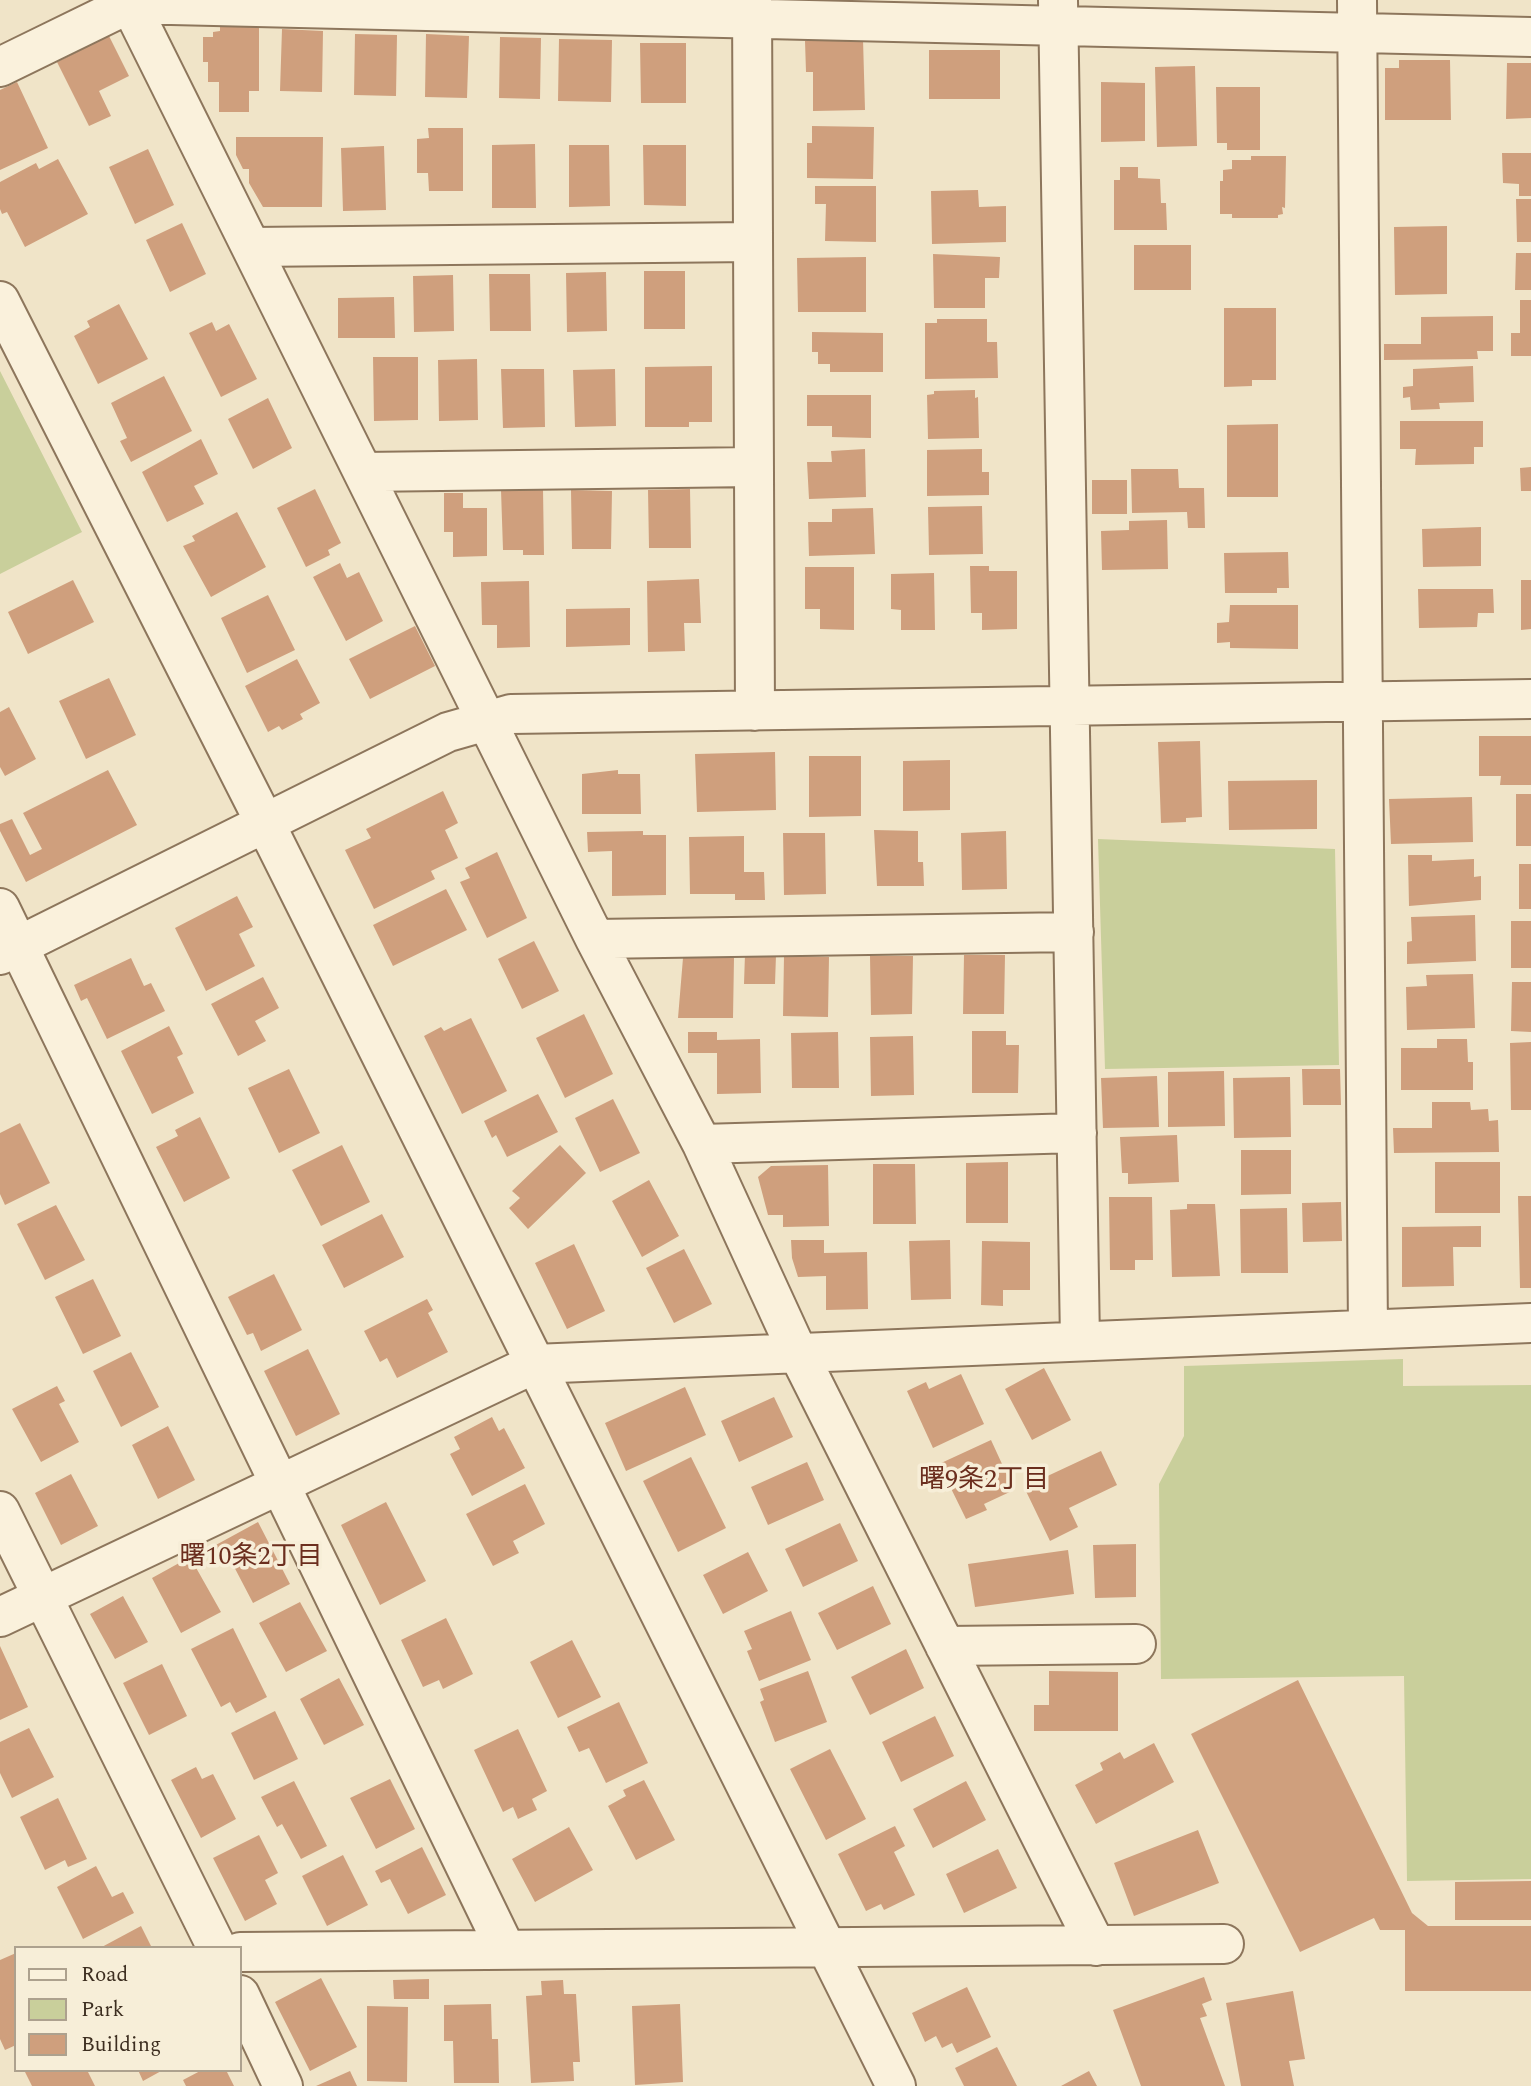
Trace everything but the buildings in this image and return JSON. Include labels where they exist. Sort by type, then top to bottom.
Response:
[{"type":"street","points":[[129,2],[595,939],[702,1144],[798,1353],[1096,1946]]},
{"type":"street","points":[[0,67],[129,2],[1357,17],[1531,37]]},
{"type":"street","points":[[752,9],[755,710]]},
{"type":"street","points":[[1058,13],[1080,1341]]},
{"type":"street","points":[[1357,17],[1365,702],[1368,1329]]},
{"type":"street","points":[[251,247],[753,242]]},
{"type":"street","points":[[0,301],[265,823],[896,2086]]},
{"type":"street","points":[[363,472],[754,467]]},
{"type":"street","points":[[10,950],[449,732],[512,714],[1531,699]]},
{"type":"street","points":[[0,908],[10,950],[280,1484],[506,1950]]},
{"type":"street","points":[[595,939],[1074,932]]},
{"type":"street","points":[[702,1144],[1077,1133]]},
{"type":"street","points":[[0,1616],[534,1364],[1531,1323]]},
{"type":"street","points":[[0,1511],[216,1946]]},
{"type":"street","points":[[945,1646],[1136,1644]]},
{"type":"street","points":[[242,1952],[1224,1944]]},
{"type":"street","points":[[242,2000],[283,2086]]},
{"type":"green space","points":[[0,371],[82,532],[0,574]]},
{"type":"green space","points":[[1098,839],[1335,849],[1339,1065],[1105,1069]]},
{"type":"green space","points":[[1403,1359],[1403,1386],[1531,1385],[1531,1879],[1407,1881],[1404,1676],[1161,1679],[1159,1484],[1184,1436],[1184,1366]]},
{"type":"district","name":"曙9条2丁目","points":[[984,1482]]},
{"type":"district","name":"曙10条2丁目","points":[[251,1559]]}]
